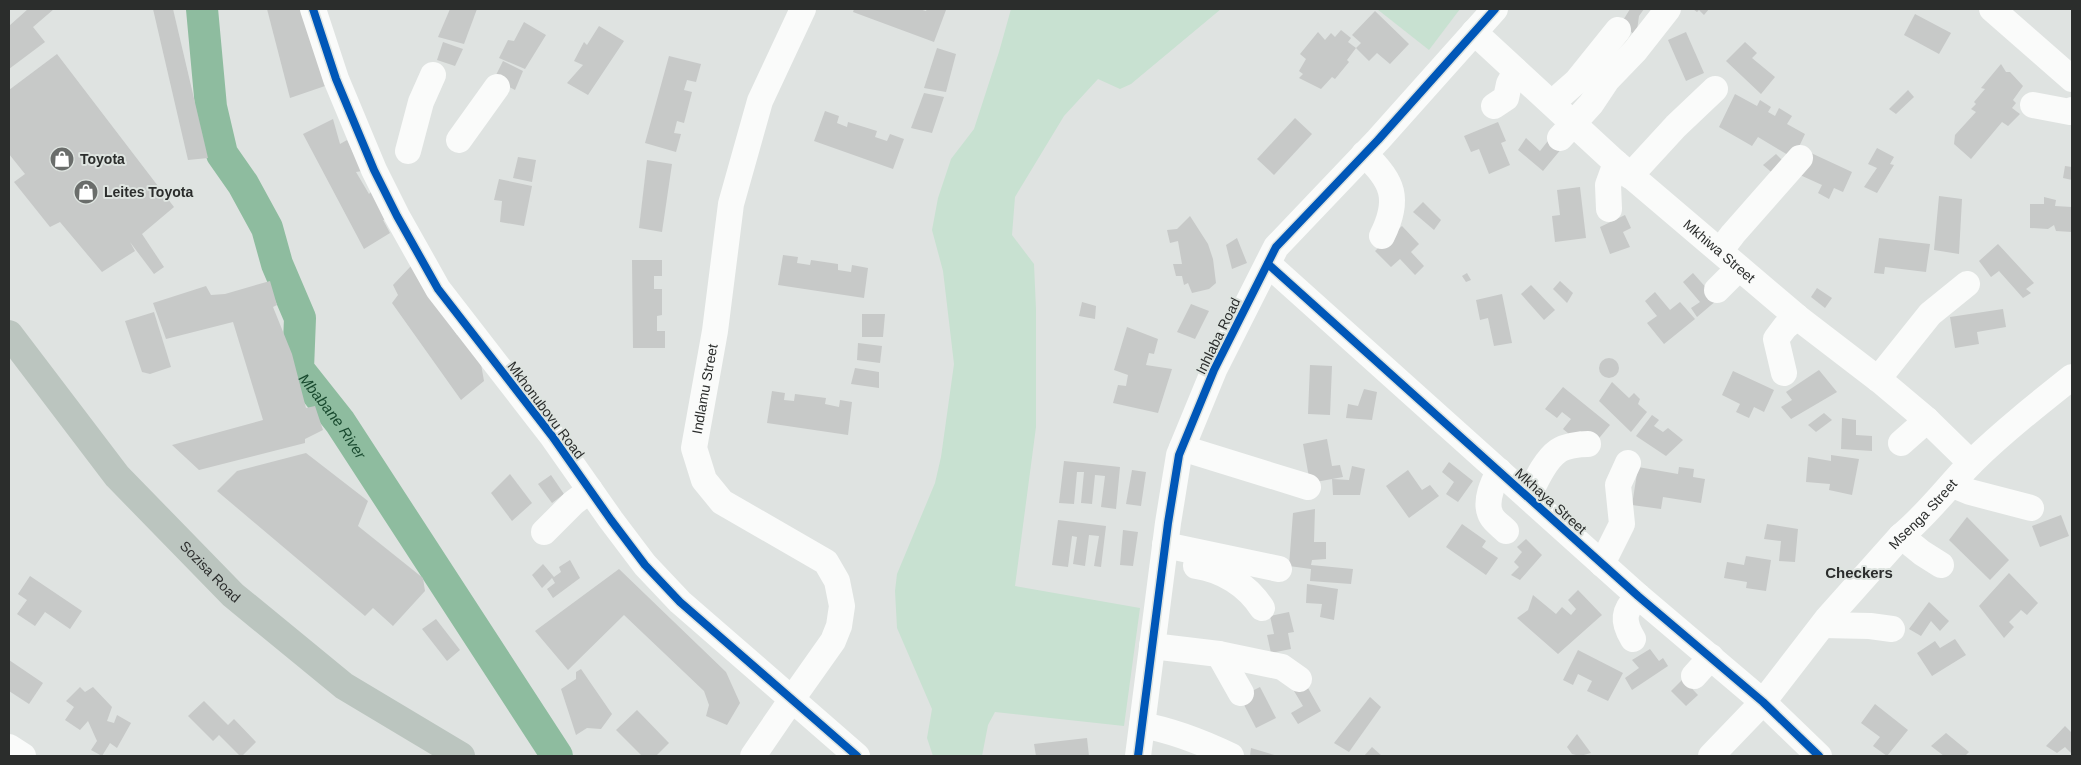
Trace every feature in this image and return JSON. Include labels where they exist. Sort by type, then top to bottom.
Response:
[{"type":"main road","name":"Sozisa Road","points":[[9,334],[117,476],[233,595],[344,686],[461,756]]},
{"type":"street","name":"Mkhonubovu Road","points":[[314,9],[336,79],[374,170],[396,216],[438,289],[552,436],[645,565],[680,602],[857,756]]},
{"type":"street","name":"Indlamu Street","points":[[754,756],[792,698],[833,642],[839,626],[842,606],[837,581],[826,562],[722,502],[704,480],[694,448],[715,331],[731,204],[760,101],[803,9]]},
{"type":"street","name":"Inhlaba Road","points":[[1138,756],[1179,455],[1214,370],[1276,248],[1495,9]]},
{"type":"street","points":[[1566,130],[1591,104],[1607,80],[1635,50],[1668,9]]},
{"type":"street","points":[[1992,9],[2072,79]]},
{"type":"street","points":[[1552,103],[1577,81],[1618,30]]},
{"type":"street","name":"Mkhiwa Street","points":[[1474,32],[1552,103],[1566,130],[1623,169],[1797,317],[1878,379],[1926,420],[1971,463]]},
{"type":"street","points":[[1494,106],[1506,98],[1509,84],[1516,71]]},
{"type":"street","points":[[408,151],[421,102],[433,75]]},
{"type":"street","points":[[459,140],[497,88]]},
{"type":"street","points":[[1609,209],[1608,185],[1623,169],[1676,126],[1715,89]]},
{"type":"street","points":[[2033,104],[2070,112],[2072,110]]},
{"type":"street","points":[[1364,154],[1378,166],[1388,180],[1392,197],[1390,220],[1382,236]]},
{"type":"street","points":[[1717,290],[1729,260],[1733,234],[1800,158]]},
{"type":"street","name":"Mkhaya Street","points":[[1268,264],[1638,596],[1702,666],[1763,702],[1819,756]]},
{"type":"street","points":[[1878,379],[1930,314],[1967,284]]},
{"type":"street","points":[[1784,373],[1776,339],[1785,327],[1797,317]]},
{"type":"street","name":"Msenga Street","points":[[1711,756],[1763,702],[1823,625],[1901,536],[1914,526],[1971,463],[2012,425],[2072,377]]},
{"type":"street","points":[[1901,443],[1926,420]]},
{"type":"street","points":[[1528,498],[1538,478],[1558,451],[1577,444],[1588,444]]},
{"type":"street","points":[[1182,448],[1308,487]]},
{"type":"street","points":[[1602,564],[1622,524],[1618,485],[1628,464]]},
{"type":"street","points":[[1499,471],[1492,486],[1488,507],[1490,515],[1506,530]]},
{"type":"street","points":[[1953,485],[1970,492],[2031,508]]},
{"type":"street","points":[[544,532],[573,503],[590,490]]},
{"type":"street","points":[[1901,536],[1941,565]]},
{"type":"street","points":[[1164,555],[1279,568]]},
{"type":"street","points":[[1164,555],[1181,563],[1203,567],[1228,576],[1252,592],[1262,608]]},
{"type":"street","points":[[1633,639],[1627,630],[1625,617],[1629,605],[1638,596]]},
{"type":"street","points":[[1823,625],[1870,626],[1892,629]]},
{"type":"street","points":[[1152,646],[1219,654],[1282,667],[1299,679]]},
{"type":"street","points":[[1219,654],[1240,693]]},
{"type":"street","points":[[1142,725],[1201,741],[1231,756]]},
{"type":"street","points":[[9,747],[23,756]]},
{"type":"green space","points":[[1011,9],[1221,9],[1131,84],[1120,89],[1098,79],[1064,116],[1015,197],[1012,235],[1034,264],[1036,427],[1015,586],[1140,608],[1124,726],[995,712],[988,725],[982,756],[933,756],[927,738],[932,709],[897,628],[895,591],[897,574],[935,483],[941,457],[954,364],[943,271],[932,230],[938,198],[951,159],[974,129]]},
{"type":"green space","points":[[1377,9],[1460,9],[1429,50]]},
{"type":"building","points":[[28,9],[54,9],[33,27],[45,42],[9,69],[9,26]]},
{"type":"building","points":[[153,9],[173,9],[208,158],[188,160]]},
{"type":"building","points":[[267,9],[302,9],[325,86],[290,98]]},
{"type":"building","points":[[450,9],[477,9],[464,44],[438,37]]},
{"type":"building","points":[[854,9],[946,10],[934,42],[853,12]]},
{"type":"building","points":[[1630,9],[1644,9],[1639,16],[1636,37],[1622,22]]},
{"type":"building","points":[[1693,9],[1709,9],[1704,15],[1699,10],[1697,12]]},
{"type":"building","points":[[1375,11],[1409,44],[1390,64],[1377,53],[1369,61],[1356,48],[1361,43],[1352,35]]},
{"type":"building","points":[[1915,14],[1951,33],[1939,54],[1904,35]]},
{"type":"building","points":[[524,22],[546,35],[525,69],[499,58],[508,40],[514,41]]},
{"type":"building","points":[[599,26],[624,41],[588,95],[567,83],[583,65],[574,61],[584,42],[587,45]]},
{"type":"building","points":[[1341,30],[1351,38],[1348,42],[1356,48],[1347,60],[1349,62],[1335,79],[1332,77],[1321,89],[1299,78],[1303,74],[1299,71],[1306,59],[1300,54],[1318,32],[1325,40],[1331,33],[1335,37]]},
{"type":"building","points":[[1686,32],[1704,73],[1686,81],[1668,40]]},
{"type":"building","points":[[443,42],[463,49],[455,66],[437,60]]},
{"type":"building","points":[[1745,42],[1757,53],[1752,58],[1775,77],[1761,94],[1726,61]]},
{"type":"building","points":[[937,48],[956,54],[946,92],[924,88]]},
{"type":"building","points":[[57,54],[174,207],[142,234],[164,267],[154,274],[130,242],[135,251],[102,272],[60,222],[50,227],[14,182],[25,174],[9,154],[9,90]]},
{"type":"building","points":[[669,56],[701,64],[696,82],[687,80],[684,90],[692,92],[684,123],[677,121],[674,133],[681,134],[676,152],[645,143]]},
{"type":"building","points":[[503,61],[523,71],[515,90],[494,79]]},
{"type":"building","points":[[2001,64],[2006,72],[2010,72],[2023,86],[2013,100],[2016,103],[2012,108],[2020,114],[2008,126],[2002,122],[1971,159],[1954,144],[1955,135],[1976,112],[1971,109],[1976,104],[1974,102],[1985,89],[1981,88]]},
{"type":"building","points":[[1908,90],[1914,97],[1896,114],[1889,109]]},
{"type":"building","points":[[924,93],[944,97],[932,133],[911,128]]},
{"type":"building","points":[[1735,94],[1757,106],[1760,100],[1771,107],[1768,112],[1775,116],[1779,108],[1792,116],[1787,124],[1805,134],[1797,151],[1788,155],[1758,137],[1752,146],[1719,127]]},
{"type":"building","points":[[825,111],[839,116],[837,123],[847,127],[848,122],[877,131],[875,137],[887,141],[890,134],[904,139],[893,169],[814,141]]},
{"type":"building","points":[[1295,118],[1312,134],[1274,175],[1257,159]]},
{"type":"building","points":[[333,119],[340,144],[347,140],[362,171],[356,172],[369,194],[373,190],[389,219],[383,220],[390,233],[364,249],[303,134]]},
{"type":"building","points":[[1498,122],[1506,141],[1501,143],[1510,165],[1489,174],[1479,149],[1471,152],[1464,136]]},
{"type":"building","points":[[1551,137],[1562,148],[1543,171],[1518,150],[1526,138],[1540,151]]},
{"type":"building","points":[[1877,148],[1894,157],[1890,164],[1894,165],[1877,193],[1864,187],[1877,168],[1868,164]]},
{"type":"building","points":[[1811,153],[1852,172],[1843,192],[1834,188],[1829,199],[1818,193],[1822,185],[1800,175]]},
{"type":"building","points":[[1776,154],[1787,165],[1776,176],[1763,165]]},
{"type":"building","points":[[518,157],[536,160],[532,182],[513,178]]},
{"type":"building","points":[[647,160],[672,164],[662,232],[639,228]]},
{"type":"building","points":[[2065,166],[2072,167],[2072,180],[2063,178]]},
{"type":"building","points":[[499,179],[532,186],[524,226],[500,222],[502,201],[494,200]]},
{"type":"building","points":[[1580,187],[1586,238],[1555,242],[1552,216],[1560,215],[1557,190]]},
{"type":"building","points":[[1939,196],[1962,199],[1959,254],[1934,250]]},
{"type":"building","points":[[2044,197],[2056,200],[2055,206],[2072,207],[2072,232],[2056,231],[2054,225],[2048,229],[2030,228],[2030,204],[2044,204]]},
{"type":"building","points":[[1423,202],[1441,220],[1434,230],[1413,212]]},
{"type":"building","points":[[1625,215],[1631,228],[1623,232],[1630,247],[1610,254],[1600,227]]},
{"type":"building","points":[[1190,216],[1208,244],[1213,259],[1216,283],[1209,289],[1192,293],[1188,283],[1184,285],[1182,276],[1176,276],[1173,264],[1182,264],[1178,241],[1170,243],[1167,230],[1177,229]]},
{"type":"building","points":[[1402,226],[1419,244],[1411,252],[1424,266],[1415,275],[1400,259],[1391,267],[1375,251]]},
{"type":"building","points":[[1237,238],[1247,263],[1232,269],[1226,245]]},
{"type":"building","points":[[1879,238],[1930,244],[1926,272],[1885,267],[1884,274],[1874,273]]},
{"type":"building","points":[[1998,244],[2034,283],[2026,289],[2031,293],[2023,298],[1999,271],[1991,277],[1979,261]]},
{"type":"building","points":[[783,255],[798,257],[797,263],[810,265],[811,260],[838,264],[838,270],[851,272],[852,265],[868,268],[864,298],[778,285]]},
{"type":"building","points":[[632,260],[662,260],[662,276],[654,276],[654,289],[662,289],[662,315],[657,316],[657,331],[665,331],[665,348],[633,348]]},
{"type":"building","points":[[411,266],[457,335],[460,333],[481,364],[484,381],[461,400],[392,303],[398,295],[393,285]]},
{"type":"building","points":[[1467,273],[1471,280],[1466,282],[1462,276]]},
{"type":"building","points":[[1693,273],[1717,300],[1697,317],[1691,308],[1700,302],[1683,282]]},
{"type":"building","points":[[270,281],[277,305],[273,307],[292,354],[306,408],[315,406],[323,430],[305,439],[305,443],[199,470],[172,445],[263,420],[233,322],[166,339],[153,303],[206,286],[211,295],[225,294]]},
{"type":"building","points":[[1560,281],[1573,293],[1567,303],[1553,289]]},
{"type":"building","points":[[1531,285],[1555,310],[1544,320],[1521,294]]},
{"type":"building","points":[[1817,288],[1832,298],[1825,308],[1811,297]]},
{"type":"building","points":[[1655,292],[1670,310],[1680,302],[1695,319],[1664,344],[1647,323],[1657,316],[1645,301]]},
{"type":"building","points":[[1502,294],[1512,343],[1494,346],[1488,318],[1480,320],[1476,300]]},
{"type":"building","points":[[1082,302],[1096,306],[1095,319],[1079,316]]},
{"type":"building","points":[[1191,304],[1209,311],[1195,339],[1177,332]]},
{"type":"building","points":[[2003,309],[2006,327],[1977,332],[1979,344],[1955,348],[1950,317]]},
{"type":"building","points":[[154,312],[171,367],[150,374],[142,372],[125,321]]},
{"type":"building","points":[[862,314],[885,314],[883,337],[862,337]]},
{"type":"building","points":[[1127,327],[1158,339],[1154,354],[1149,353],[1146,365],[1172,369],[1158,413],[1113,403],[1118,385],[1126,386],[1128,375],[1114,370]]},
{"type":"building","points":[[858,343],[882,346],[880,363],[857,360]]},
{"type":"building","points":[[1609,358],[1616,361],[1619,368],[1616,375],[1609,378],[1602,375],[1599,368],[1602,361]]},
{"type":"building","points":[[1310,365],[1332,366],[1330,415],[1308,414]]},
{"type":"building","points":[[855,368],[879,372],[879,388],[851,384]]},
{"type":"building","points":[[1819,370],[1837,392],[1791,419],[1781,407],[1792,400],[1786,392]]},
{"type":"building","points":[[1733,371],[1774,390],[1764,412],[1754,407],[1749,418],[1736,412],[1740,404],[1722,395]]},
{"type":"building","points":[[1612,382],[1629,398],[1634,393],[1640,399],[1638,404],[1647,412],[1631,432],[1599,401]]},
{"type":"building","points":[[1563,387],[1610,425],[1595,443],[1580,431],[1574,438],[1563,429],[1571,419],[1562,412],[1557,418],[1545,409]]},
{"type":"building","points":[[1364,389],[1377,392],[1372,420],[1346,418],[1348,404],[1358,406]]},
{"type":"building","points":[[772,391],[785,393],[784,400],[794,401],[795,394],[826,398],[825,404],[839,407],[840,400],[852,402],[848,435],[767,423]]},
{"type":"building","points":[[1824,413],[1832,420],[1816,432],[1808,425]]},
{"type":"building","points":[[1652,415],[1659,420],[1654,426],[1663,432],[1668,428],[1683,440],[1666,456],[1636,436]]},
{"type":"building","points":[[1842,418],[1856,420],[1856,435],[1872,436],[1872,451],[1841,449]]},
{"type":"building","points":[[1327,439],[1332,466],[1340,465],[1343,477],[1310,483],[1303,444]]},
{"type":"building","points":[[306,453],[368,501],[358,526],[423,578],[425,591],[393,626],[373,608],[365,616],[217,491],[237,471]]},
{"type":"building","points":[[1831,455],[1859,459],[1852,495],[1829,490],[1830,484],[1806,482],[1808,457],[1831,461]]},
{"type":"building","points":[[1064,461],[1120,467],[1116,509],[1101,507],[1105,476],[1095,475],[1092,504],[1081,503],[1084,472],[1077,472],[1074,504],[1059,503]]},
{"type":"building","points":[[1449,462],[1473,481],[1458,502],[1446,494],[1454,482],[1442,472]]},
{"type":"building","points":[[1352,466],[1365,469],[1360,495],[1333,495],[1332,479],[1349,480]]},
{"type":"building","points":[[1638,467],[1678,474],[1679,467],[1694,469],[1693,477],[1705,479],[1701,503],[1663,497],[1661,509],[1632,505]]},
{"type":"building","points":[[1132,470],[1146,472],[1141,506],[1126,504]]},
{"type":"building","points":[[1408,470],[1422,490],[1430,485],[1439,496],[1409,518],[1386,486]]},
{"type":"building","points":[[510,474],[532,503],[512,521],[491,493]]},
{"type":"building","points":[[551,475],[564,494],[552,503],[538,484]]},
{"type":"building","points":[[1315,509],[1314,542],[1326,542],[1326,559],[1312,560],[1311,565],[1353,569],[1351,584],[1310,581],[1311,569],[1289,566],[1293,513]]},
{"type":"building","points":[[2061,515],[2069,536],[2040,547],[2032,526]]},
{"type":"building","points":[[1967,517],[2009,560],[1990,580],[1949,540]]},
{"type":"building","points":[[1058,520],[1106,526],[1101,567],[1094,566],[1099,536],[1089,535],[1085,566],[1073,564],[1077,537],[1072,536],[1068,567],[1052,565]]},
{"type":"building","points":[[1462,524],[1486,541],[1482,547],[1498,558],[1486,575],[1446,547]]},
{"type":"building","points":[[1767,524],[1798,529],[1795,562],[1779,561],[1781,541],[1764,539]]},
{"type":"building","points":[[1123,530],[1138,532],[1133,566],[1120,565]]},
{"type":"building","points":[[1526,539],[1542,555],[1520,580],[1511,575],[1519,567],[1514,562],[1522,552],[1517,547]]},
{"type":"building","points":[[1746,556],[1771,560],[1766,591],[1746,588],[1747,582],[1724,578],[1727,562],[1744,565]]},
{"type":"building","points":[[570,560],[580,578],[553,598],[547,589],[555,583],[552,578],[542,588],[532,575],[543,564],[554,577],[561,572],[559,567]]},
{"type":"building","points":[[619,569],[726,672],[740,703],[727,725],[706,716],[709,705],[704,691],[624,615],[568,670],[535,631]]},
{"type":"building","points":[[2009,573],[2038,603],[2027,615],[2021,610],[2009,622],[2014,627],[2004,638],[1979,606]]},
{"type":"building","points":[[30,576],[82,611],[70,629],[45,612],[35,626],[17,614],[27,600],[18,594]]},
{"type":"building","points":[[1307,584],[1338,589],[1334,620],[1320,617],[1322,604],[1306,603]]},
{"type":"building","points":[[1578,590],[1602,615],[1558,654],[1517,618],[1528,610],[1533,595],[1556,614],[1562,607],[1571,615],[1576,609],[1568,600]]},
{"type":"building","points":[[1929,602],[1949,621],[1940,631],[1931,621],[1921,636],[1909,629]]},
{"type":"building","points":[[1289,612],[1294,632],[1288,633],[1291,649],[1271,653],[1267,635],[1274,634],[1270,616]]},
{"type":"building","points":[[436,619],[460,650],[447,661],[422,629]]},
{"type":"building","points":[[1955,639],[1966,655],[1932,676],[1917,653],[1935,641],[1940,648]]},
{"type":"building","points":[[1650,649],[1659,661],[1663,658],[1668,666],[1632,690],[1625,678],[1639,668],[1632,660]]},
{"type":"building","points":[[1578,650],[1623,673],[1608,701],[1587,691],[1592,681],[1578,674],[1573,685],[1563,680]]},
{"type":"building","points":[[9,660],[43,683],[29,704],[9,691]]},
{"type":"building","points":[[581,669],[612,714],[601,729],[587,728],[576,735],[561,689],[576,679],[576,672]]},
{"type":"building","points":[[1683,679],[1698,695],[1686,706],[1671,691]]},
{"type":"building","points":[[1304,681],[1321,711],[1298,724],[1291,713],[1303,706],[1294,691]]},
{"type":"building","points":[[80,687],[85,692],[93,687],[112,707],[107,721],[114,723],[117,715],[131,723],[117,748],[110,743],[102,756],[91,750],[97,741],[88,721],[80,730],[65,720],[74,707],[66,701]]},
{"type":"building","points":[[1260,687],[1276,718],[1256,728],[1240,697]]},
{"type":"building","points":[[1370,697],[1381,707],[1349,752],[1334,743]]},
{"type":"building","points":[[204,701],[228,725],[234,719],[256,742],[242,756],[219,735],[213,741],[188,716]]},
{"type":"building","points":[[1875,704],[1908,730],[1887,756],[1873,746],[1880,737],[1861,723]]},
{"type":"building","points":[[637,710],[669,743],[656,756],[642,756],[616,730]]},
{"type":"building","points":[[2065,726],[2072,733],[2072,754],[2065,747],[2057,753],[2046,746]]},
{"type":"building","points":[[1946,733],[1969,752],[1965,756],[1944,756],[1931,746]]},
{"type":"building","points":[[1577,734],[1591,753],[1580,756],[1572,754],[1567,747]]},
{"type":"building","points":[[1087,738],[1089,756],[1036,756],[1034,744]]},
{"type":"building","points":[[1372,747],[1382,756],[1364,756]]},
{"type":"building","points":[[1251,748],[1278,756],[1250,756]]},
{"type":"waterway","name":"Mbabane River","points":[[202,9],[211,107],[222,154],[243,184],[267,228],[277,264],[300,318],[298,369],[340,422],[557,756]]},
{"type":"cycle path","points":[[313,9],[336,79],[374,170],[397,216],[438,289],[552,436],[645,565],[680,602],[857,756]]},
{"type":"cycle path","points":[[1138,756],[1168,523],[1179,455],[1214,370],[1276,247],[1378,140],[1495,9]]},
{"type":"cycle path","points":[[1268,264],[1638,596],[1763,702],[1819,756]]},
{"type":"place","name":"Toyota","points":[[62,159]]},
{"type":"place","name":"Leites Toyota","points":[[86,192]]},
{"type":"district","name":"Checkers","points":[[1859,572]]}]
